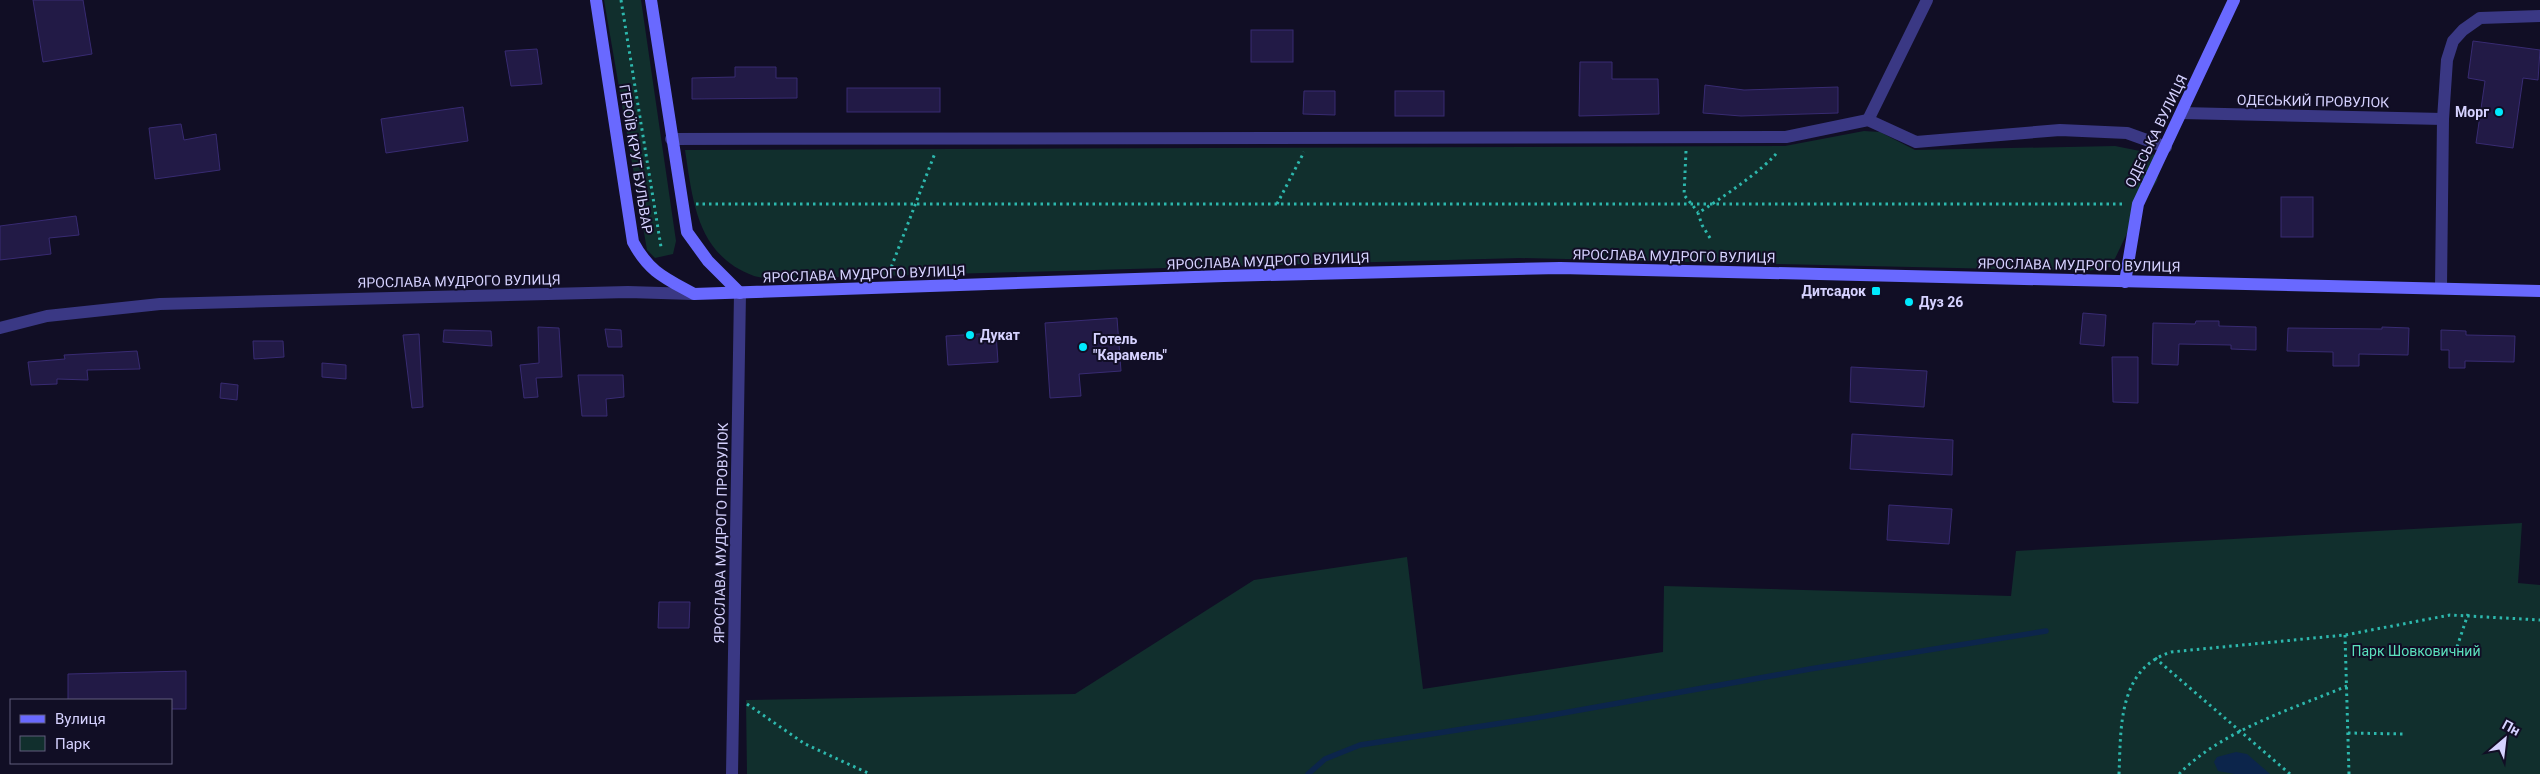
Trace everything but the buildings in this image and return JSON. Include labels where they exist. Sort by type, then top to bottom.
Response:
[{"type":"street","name":"ГЕРОЇВ КРУТ БУЛЬВАР","points":[[596,0],[633,242],[642,260],[656,272],[694,294]]},
{"type":"street","points":[[651,0],[671,139],[687,232],[708,261],[740,293]]},
{"type":"street","points":[[1868,120],[1926,0]]},
{"type":"street","name":"ОДЕСЬКА ВУЛИЦЯ","points":[[2125,282],[2138,204],[2234,0]]},
{"type":"street","points":[[2441,288],[2443,119],[2447,60],[2453,41],[2463,30],[2480,18],[2540,16]]},
{"type":"street","name":"ОДЕСЬКИЙ ПРОВУЛОК","points":[[2182,113],[2443,119]]},
{"type":"street","points":[[671,139],[1786,137],[1868,120],[1916,142],[2060,130],[2127,133],[2166,147]]},
{"type":"street","name":"ЯРОСЛАВА МУДРОГО ВУЛИЦЯ","points":[[0,328],[48,316],[160,304],[628,292],[740,293],[1560,268],[2540,291]]},
{"type":"street","name":"ЯРОСЛАВА МУДРОГО ПРОВУЛОК","points":[[732,774],[740,293]]},
{"type":"path","points":[[621,0],[661,247]]},
{"type":"path","points":[[1698,213],[1774,157],[1786,137]]},
{"type":"path","points":[[883,288],[940,138]]},
{"type":"path","points":[[1277,204],[1312,138]]},
{"type":"path","points":[[1687,138],[1684,195],[1698,213],[1702,225],[1710,238]]},
{"type":"path","points":[[682,204],[2138,204]]},
{"type":"path","points":[[2119,774],[2122,712],[2127,696],[2141,672],[2155,658],[2172,652],[2345,635],[2450,614],[2540,620]]},
{"type":"path","points":[[2455,653],[2468,614]]},
{"type":"path","points":[[2345,635],[2349,774]]},
{"type":"path","points":[[2155,658],[2290,774]]},
{"type":"path","points":[[2179,774],[2191,762],[2240,732],[2347,686]]},
{"type":"path","points":[[734,696],[805,744],[870,774]]},
{"type":"path","points":[[2348,733],[2403,734]]},
{"type":"green space","points":[[604,0],[641,0],[676,241],[673,254],[655,258],[647,250]]},
{"type":"green space","points":[[1864,131],[1880,132],[1915,150],[2115,146],[2150,153],[2162,158],[2157,181],[2139,208],[2111,267],[2088,271],[1520,258],[773,278],[754,276],[735,267],[720,255],[709,241],[695,207],[685,150],[1785,146]]},
{"type":"green space","name":"Парк Шовковичний","points":[[2522,523],[2518,583],[2540,585],[2540,774],[747,774],[746,700],[1075,694],[1254,580],[1407,557],[1423,689],[1663,652],[1664,586],[2011,596],[2016,551]]},
{"type":"water","points":[[2236,752],[2247,754],[2270,774],[2235,774],[2218,771],[2214,762],[2217,757]]},
{"type":"waterway","points":[[1308,774],[1325,759],[1360,745],[1535,718],[1810,669],[2046,631]]},
{"type":"place","name":"Морг","points":[[2499,112]]},
{"type":"place","name":"Дитсадок","points":[[1876,291]]},
{"type":"place","name":"Дуз 26","points":[[1909,302]]},
{"type":"place","name":"Дукат","points":[[970,335]]},
{"type":"place","name":"Готель \"Карамель\"","points":[[1083,347]]}]
